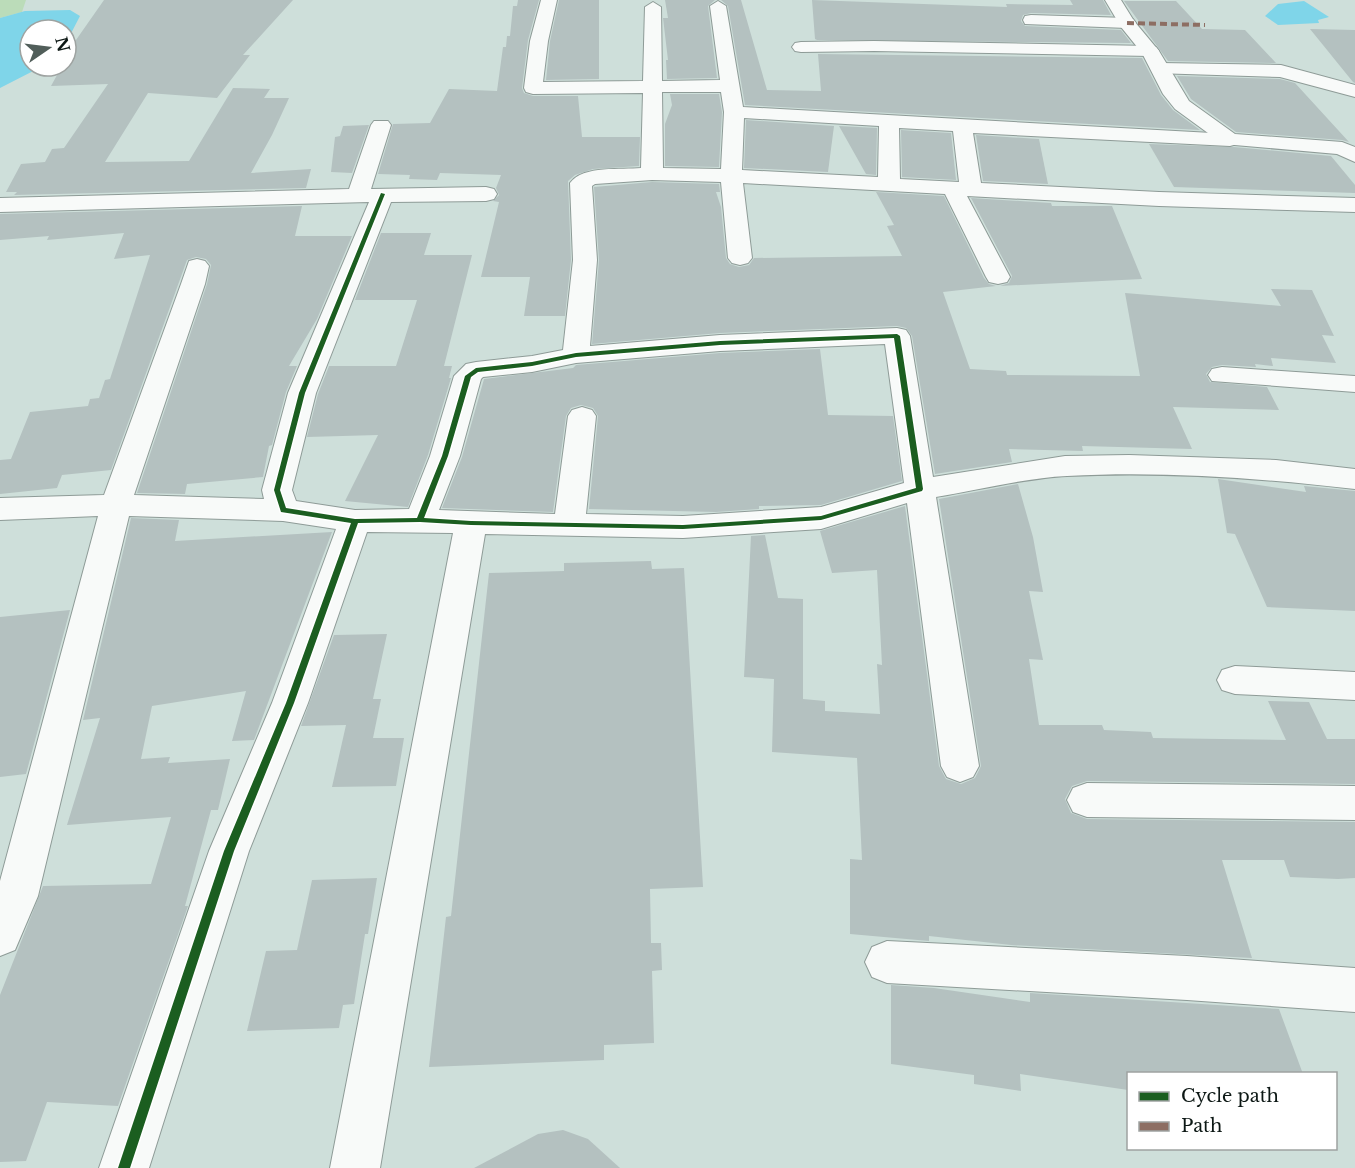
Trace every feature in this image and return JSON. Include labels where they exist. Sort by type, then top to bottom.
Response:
[{"type":"street","points":[[549,0],[538,40],[533,88],[730,86]]},
{"type":"street","points":[[1113,0],[1127,23],[1150,51],[1173,94],[1182,105],[1230,140]]},
{"type":"street","points":[[718,6],[734,112],[731,176],[740,258]]},
{"type":"street","points":[[652,174],[653,7]]},
{"type":"street","points":[[1031,20],[1127,23]]},
{"type":"street","points":[[801,47],[874,46],[1150,51]]},
{"type":"street","points":[[1160,69],[1281,71],[1355,91]]},
{"type":"street","points":[[734,112],[889,120],[1102,136],[1230,140],[1351,151]]},
{"type":"street","points":[[889,120],[889,186]]},
{"type":"street","points":[[283,510],[277,490],[302,393],[371,194],[381,125]]},
{"type":"street","points":[[962,125],[962,189],[998,278]]},
{"type":"street","points":[[576,355],[585,260],[581,183],[591,178],[652,174],[731,176],[1159,200],[1355,205]]},
{"type":"street","points":[[0,205],[371,194],[486,194]]},
{"type":"street","points":[[0,936],[17,896],[117,505],[193,284],[197,266]]},
{"type":"street","points":[[420,520],[445,456],[471,372],[485,368],[532,364],[576,355],[720,343],[897,336],[960,766]]},
{"type":"street","points":[[1222,375],[1355,384]]},
{"type":"street","points":[[569,525],[582,416]]},
{"type":"street","points":[[0,509],[117,505],[283,510],[355,521],[420,520],[683,527],[821,518],[920,489],[1065,466],[1129,465],[1276,470],[1355,479]]},
{"type":"street","points":[[124,1168],[228,851],[290,703],[355,521]]},
{"type":"street","points":[[355,1168],[471,523]]},
{"type":"street","points":[[1235,680],[1355,686]]},
{"type":"street","points":[[1087,800],[1355,803]]},
{"type":"street","points":[[887,962],[1187,978],[1355,990]]},
{"type":"green space","points":[[0,0],[26,0],[22,12],[0,18]]},
{"type":"water","points":[[1304,1],[1329,17],[1318,20],[1319,23],[1278,25],[1265,16],[1278,4]]},
{"type":"water","points":[[70,10],[80,16],[78,20],[78,18],[18,18],[20,78],[0,88],[0,18],[25,11]]},
{"type":"building","points":[[104,0],[293,0],[243,55],[250,55],[217,98],[148,93],[105,162],[189,161],[233,88],[270,89],[264,98],[289,98],[251,173],[311,169],[306,188],[14,195],[17,192],[6,192],[21,164],[45,162],[52,149],[64,148],[108,84],[51,86],[55,78],[78,78],[78,37]]},
{"type":"building","points":[[518,0],[539,0],[528,40],[522,88],[524,93],[533,96],[578,96],[582,137],[640,137],[639,166],[593,169],[575,175],[568,181],[571,260],[565,316],[524,316],[530,277],[481,277],[499,202],[493,201],[499,195],[496,188],[501,175],[440,173],[437,180],[409,179],[410,175],[378,174],[393,124],[430,123],[449,89],[497,91],[503,47],[506,47],[507,36],[510,36],[513,6],[517,6]]},
{"type":"building","points":[[559,0],[599,0],[599,79],[546,80],[550,41]]},
{"type":"building","points":[[665,0],[715,0],[708,6],[717,78],[667,79],[666,60],[668,60],[663,18],[668,18]]},
{"type":"building","points":[[721,0],[741,0],[767,90],[821,91],[818,54],[1142,58],[1161,95],[1173,110],[1200,130],[745,105],[728,6]]},
{"type":"building","points":[[812,0],[1007,7],[1006,4],[1073,5],[1070,0],[1103,0],[1111,15],[1031,13],[1023,15],[1021,21],[1025,26],[1121,30],[1131,43],[817,40],[815,39]]},
{"type":"building","points":[[1124,1],[1176,1],[1202,29],[1245,30],[1276,63],[1168,61]]},
{"type":"building","points":[[1310,29],[1355,30],[1355,83],[1353,82]]},
{"type":"building","points":[[1177,76],[1280,79],[1295,83],[1349,142],[1236,132],[1191,99]]},
{"type":"building","points":[[670,94],[719,94],[722,112],[719,167],[665,166],[665,124],[672,105]]},
{"type":"building","points":[[746,120],[834,126],[828,172],[744,168]]},
{"type":"building","points":[[369,125],[352,173],[331,172],[335,137],[340,136],[343,126]]},
{"type":"building","points":[[839,126],[877,128],[876,175],[866,174]]},
{"type":"building","points":[[901,130],[951,133],[956,180],[902,177]]},
{"type":"building","points":[[976,135],[1039,139],[1048,184],[983,181]]},
{"type":"building","points":[[1149,144],[1234,147],[1331,156],[1355,185],[1355,193],[1174,187]]},
{"type":"building","points":[[652,182],[719,184],[720,192],[716,192],[721,207],[726,258],[730,264],[739,267],[749,265],[754,258],[902,256],[887,226],[894,225],[876,192],[944,196],[984,278],[989,284],[996,286],[943,292],[970,369],[1006,371],[1007,375],[1140,376],[1125,293],[1281,306],[1271,289],[1312,290],[1334,336],[1322,335],[1336,363],[1271,358],[1273,366],[1255,364],[1256,367],[1222,365],[1212,367],[1206,374],[1210,382],[1267,387],[1279,410],[1173,407],[1192,449],[1082,446],[1083,451],[1009,449],[1012,462],[935,474],[912,336],[906,328],[897,326],[720,333],[592,344],[599,260],[594,187]]},
{"type":"building","points":[[971,198],[1051,203],[1052,206],[1112,206],[1142,279],[1000,286],[1009,283],[1012,276]]},
{"type":"building","points":[[302,206],[295,236],[352,236],[317,319],[289,366],[297,366],[286,392],[272,445],[269,446],[263,477],[187,484],[185,494],[137,493],[207,284],[211,265],[206,259],[196,257],[187,260],[111,470],[62,475],[57,488],[0,494],[0,460],[11,459],[30,412],[88,406],[90,399],[99,398],[105,380],[110,379],[150,255],[114,259],[124,233],[47,240],[49,236],[0,240],[0,214]]},
{"type":"building","points":[[381,233],[431,233],[424,255],[472,255],[444,366],[452,366],[449,378],[451,378],[428,455],[408,507],[345,501],[378,435],[307,437],[318,394],[329,366],[396,366],[417,300],[355,300]]},
{"type":"building","points":[[820,349],[828,415],[893,416],[902,481],[821,505],[759,506],[759,509],[716,512],[589,509],[598,416],[593,408],[581,405],[571,408],[566,416],[553,512],[442,508],[462,457],[484,379],[573,368],[576,365],[720,353]]},
{"type":"building","points":[[1218,479],[1306,492],[1304,486],[1355,491],[1355,611],[1267,607],[1235,534],[1227,533]]},
{"type":"building","points":[[1018,484],[1033,537],[1043,592],[1029,591],[1043,660],[1029,659],[1039,725],[1102,725],[1104,730],[1151,732],[1153,738],[1286,740],[1268,701],[1309,702],[1327,739],[1355,739],[1355,784],[1087,781],[1072,786],[1065,799],[1071,813],[1087,819],[1355,822],[1355,878],[1290,877],[1284,860],[1222,860],[1252,958],[1011,945],[929,936],[929,941],[850,934],[850,859],[862,860],[857,758],[772,752],[774,679],[744,677],[751,536],[765,535],[778,598],[803,599],[803,699],[825,701],[825,711],[880,714],[877,664],[882,665],[877,570],[832,573],[820,531],[905,506],[939,766],[946,779],[961,784],[975,778],[981,766],[939,499]]},
{"type":"building","points":[[131,518],[179,520],[175,541],[332,532],[254,740],[232,741],[246,691],[152,706],[141,759],[170,757],[168,763],[230,759],[218,810],[211,810],[185,906],[188,906],[118,1106],[47,1102],[26,1161],[0,1162],[0,995],[43,886],[151,884],[171,817],[67,825],[100,718],[83,720]]},
{"type":"building","points":[[651,561],[652,569],[684,568],[703,887],[650,889],[651,943],[661,943],[662,970],[652,971],[654,1043],[604,1045],[604,1060],[429,1067],[446,917],[451,916],[489,573],[564,571],[564,563]]},
{"type":"building","points":[[70,610],[26,774],[0,777],[0,617]]},
{"type":"building","points":[[387,634],[373,699],[381,699],[373,738],[404,738],[396,786],[332,787],[346,725],[301,726],[334,635]]},
{"type":"building","points":[[377,878],[354,1004],[343,1005],[339,1028],[247,1031],[266,951],[297,950],[312,880]]},
{"type":"building","points":[[891,985],[934,988],[1030,1002],[1030,993],[1279,1009],[1302,1072],[1127,1072],[1127,1090],[1020,1074],[1021,1091],[974,1084],[974,1075],[891,1064]]},
{"type":"building","points":[[563,1130],[588,1139],[620,1168],[474,1168],[538,1134]]},
{"type":"marked path","points":[[1127,23],[1205,25]]},
{"type":"cycle path","points":[[124,1168],[229,851],[290,703],[355,521],[283,510],[277,490],[302,393],[383,194]]},
{"type":"cycle path","points":[[355,521],[420,520],[683,527],[821,518],[920,489],[897,336],[720,343],[576,355],[532,364],[476,370],[468,376],[445,456],[420,520]]}]
